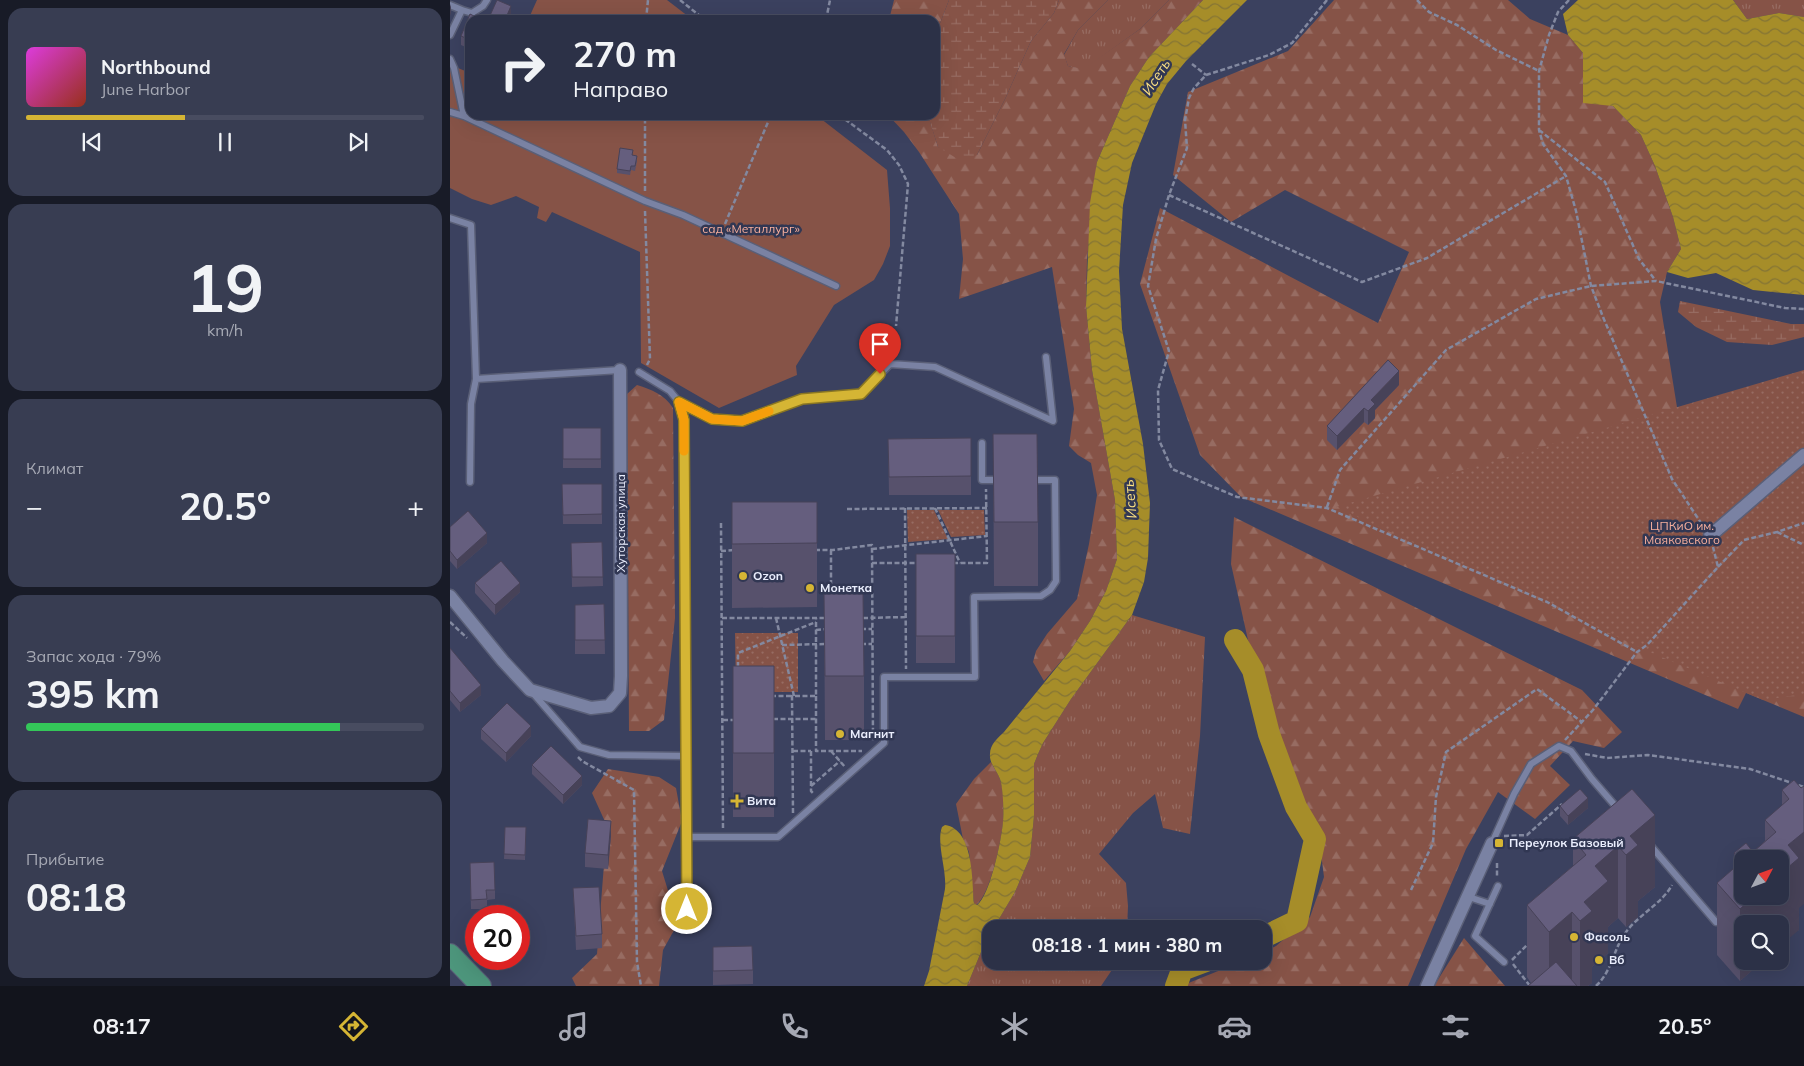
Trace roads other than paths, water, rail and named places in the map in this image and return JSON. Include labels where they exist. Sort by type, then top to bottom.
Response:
[{"type":"main road","points":[[450,954],[482,986]]},
{"type":"street","name":"Хуторская улица","points":[[530,690],[591,708],[609,706],[620,693],[620,370]]},
{"type":"street","points":[[1710,536],[1804,455]]},
{"type":"street","points":[[450,596],[503,661],[530,690]]},
{"type":"street","points":[[1427,986],[1494,839]]},
{"type":"lane","points":[[450,5],[472,13],[483,6],[486,0]]},
{"type":"lane","points":[[450,34],[462,10]]},
{"type":"lane","points":[[450,60],[454,68],[464,116],[450,112]]},
{"type":"lane","points":[[473,120],[645,201],[683,215],[836,286]]},
{"type":"lane","points":[[450,218],[471,225],[476,379],[471,404],[470,482]]},
{"type":"lane","points":[[638,372],[670,391],[679,402],[712,419],[742,421],[802,399],[861,394],[890,364],[935,367],[1053,421],[1046,357]]},
{"type":"lane","points":[[476,379],[620,370]]},
{"type":"lane","points":[[679,402],[684,420],[688,927]]},
{"type":"lane","points":[[982,443],[982,480],[1006,480]]},
{"type":"lane","points":[[687,837],[778,837],[884,743],[884,677],[975,677],[974,597],[1041,596],[1050,590],[1056,581],[1055,480],[1026,480]]},
{"type":"lane","points":[[530,690],[580,747],[609,756],[686,756]]},
{"type":"lane","points":[[1494,839],[1514,794],[1531,764],[1559,746],[1570,751],[1625,816]]},
{"type":"lane","points":[[1648,842],[1716,922]]},
{"type":"lane","points":[[1498,886],[1475,936],[1504,962]]},
{"type":"lane","points":[[1468,897],[1490,904]]},
{"type":"water","name":"Исеть","points":[[1203,0],[1247,0],[1186,61],[1167,84],[1156,104],[1132,163],[1123,205],[1119,271],[1122,329],[1143,444],[1150,503],[1148,558],[1144,582],[1132,615],[1071,699],[1038,754],[1034,764],[1034,816],[1030,857],[1015,892],[998,920],[982,920],[982,950],[967,986],[924,986],[929,971],[945,889],[945,874],[940,841],[942,827],[945,825],[954,829],[961,836],[966,846],[972,870],[974,903],[977,905],[982,900],[991,879],[998,853],[1003,821],[1002,788],[1000,779],[991,761],[991,747],[1070,651],[1090,621],[1106,591],[1117,559],[1115,500],[1092,370],[1086,306],[1090,203],[1097,162],[1130,86],[1149,57]]},
{"type":"water","points":[[1578,0],[1733,0],[1747,19],[1779,13],[1804,17],[1804,295],[1753,290],[1716,273],[1688,278],[1667,272],[1681,249],[1673,217],[1655,166],[1641,135],[1613,106],[1583,103],[1583,53],[1568,35],[1563,14]]},
{"type":"waterway","points":[[1235,640],[1253,670],[1269,734],[1296,807],[1315,839],[1297,921],[1272,933]]},
{"type":"waterway","points":[[1176,986],[1182,970]]},
{"type":"place","name":"Ozon","points":[[743,576]]},
{"type":"place","name":"Монетка","points":[[810,588]]},
{"type":"place","name":"Магнит","points":[[840,734]]},
{"type":"place","name":"Вита","points":[[737,801]]},
{"type":"place","name":"Переулок Базовый","points":[[1499,843]]},
{"type":"place","name":"Фасоль","points":[[1574,937]]},
{"type":"place","name":"Вб","points":[[1599,960]]},
{"type":"park label","name":"сад «Металлург»","points":[[751,229]]},
{"type":"park label","name":"ЦПКиО им. Маяковского","points":[[1682,533]]}]
